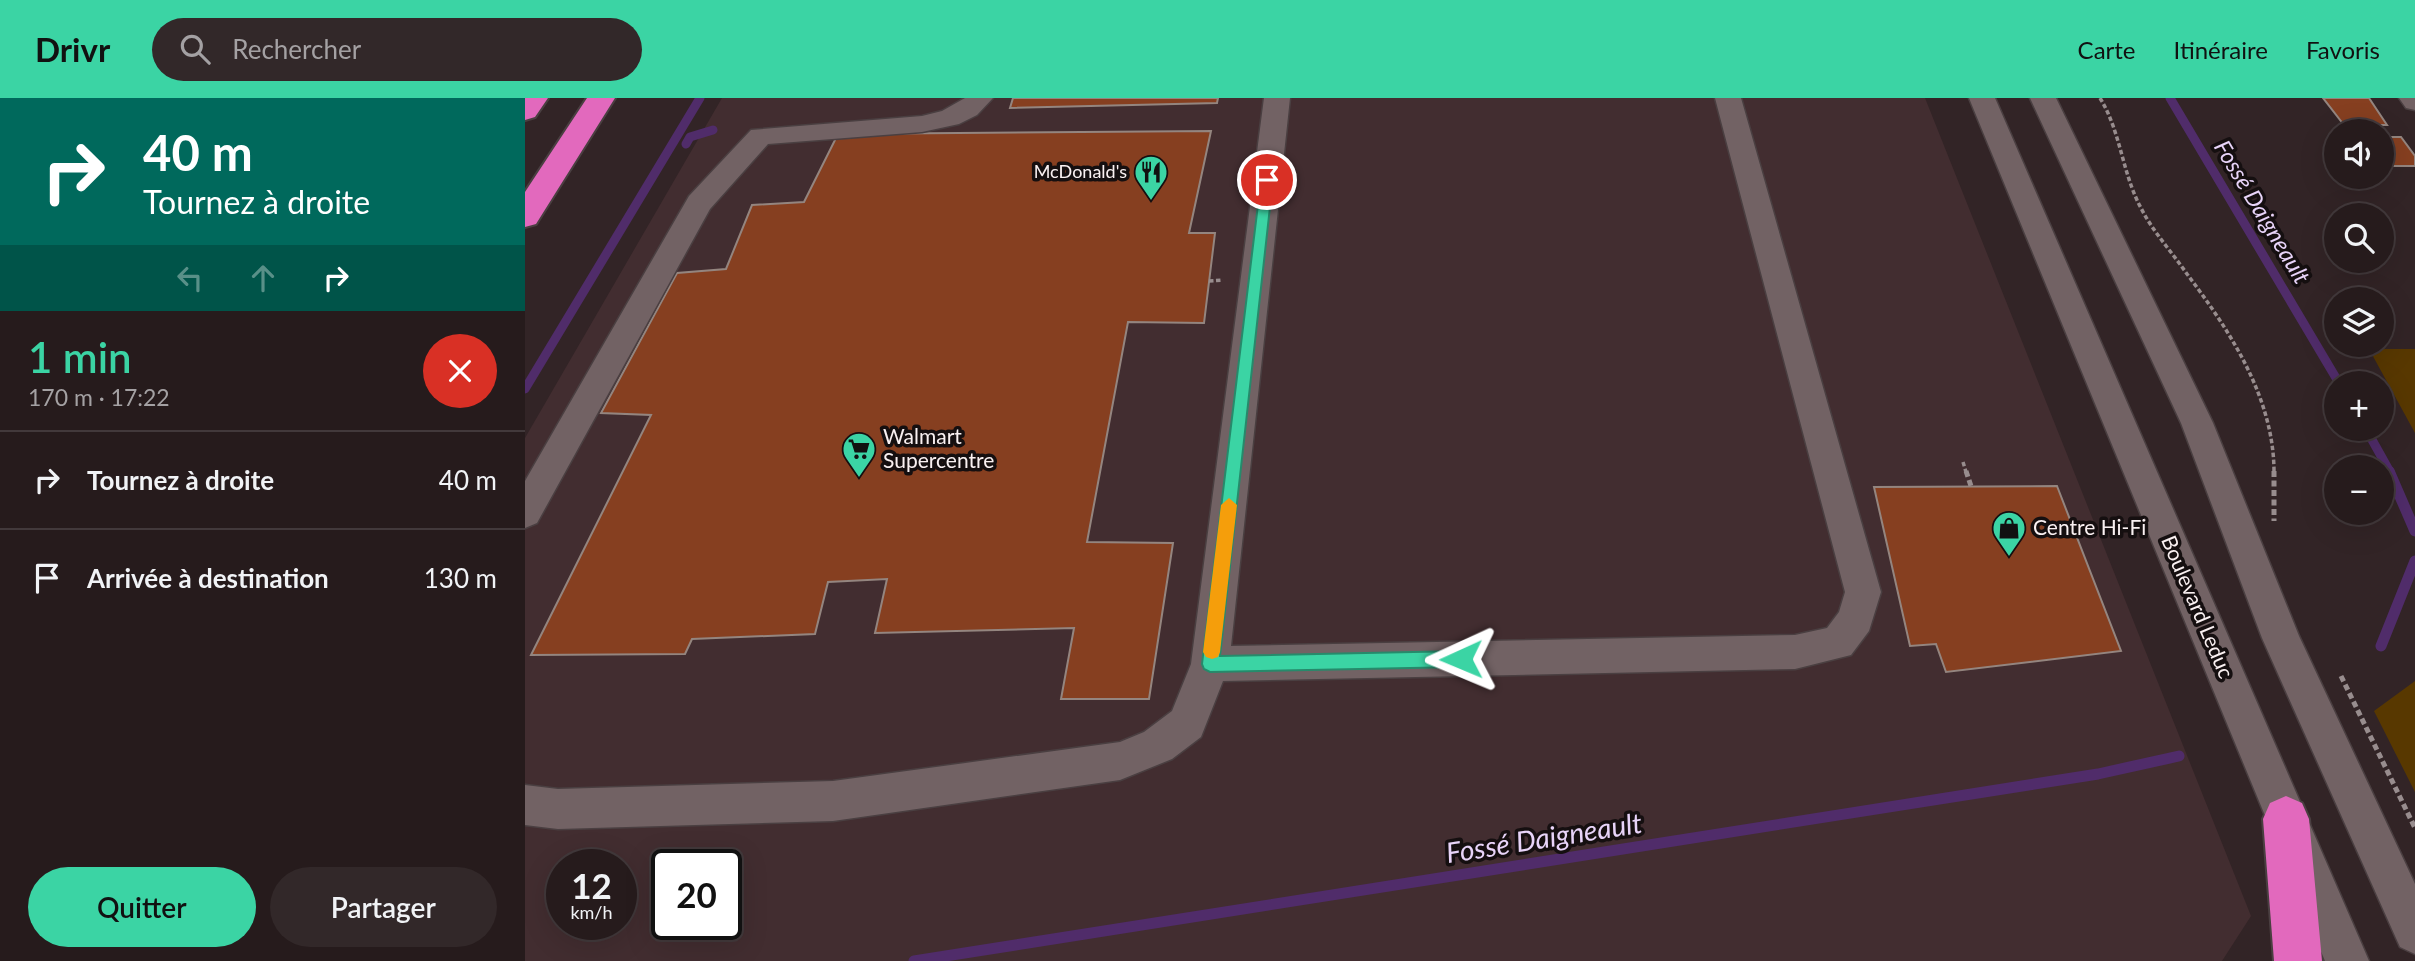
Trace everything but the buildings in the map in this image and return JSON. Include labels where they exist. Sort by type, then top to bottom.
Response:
[{"type":"highway","points":[[525,111],[534,98]]},
{"type":"highway","points":[[525,216],[601,98]]},
{"type":"highway","points":[[2286,819],[2298,961]]},
{"type":"street","points":[[525,513],[699,203],[760,136],[922,124],[950,118],[968,109],[980,98]]},
{"type":"street","points":[[525,805],[558,809],[833,801],[1120,761],[1158,746],[1187,724],[1210,664],[1277,98]]},
{"type":"street","points":[[1210,664],[1795,652],[1838,643],[1856,619],[1863,592],[1728,98]]},
{"type":"street","name":"Boulevard Leduc","points":[[1982,98],[2347,961]]},
{"type":"street","points":[[2043,98],[2197,423],[2286,650],[2415,932]]},
{"type":"path","points":[[2100,98],[2113,120],[2125,168],[2142,209],[2220,322],[2257,394],[2271,435],[2273,450],[2274,526]]},
{"type":"path","points":[[1963,462],[1971,486]]},
{"type":"path","points":[[2335,665],[2415,828]]},
{"type":"shaded area","points":[[722,98],[1925,98],[2251,916],[2222,961],[525,961],[525,438]]},
{"type":"shaded area","points":[[2394,349],[2415,349],[2415,433],[2394,395],[2394,371],[2381,371],[2373,357],[2394,357]]},
{"type":"shaded area","points":[[2415,681],[2415,792],[2374,711]]},
{"type":"waterway","points":[[525,389],[700,98]]},
{"type":"waterway","name":"Fossé Daigneault","points":[[2170,98],[2332,371]]},
{"type":"waterway","name":"Fossé Daigneault","points":[[686,144],[690,137],[713,130]]},
{"type":"waterway","name":"Fossé Daigneault","points":[[2373,441],[2381,455]]},
{"type":"waterway","name":"Fossé Daigneault","points":[[2394,483],[2415,531]]},
{"type":"waterway","name":"Fossé Daigneault","points":[[2381,646],[2415,561]]},
{"type":"waterway","name":"Fossé Daigneault","points":[[914,961],[2098,774],[2179,756]]},
{"type":"slow traffic","points":[[1212,652],[1229,505]]},
{"type":"place","name":"McDonald's","points":[[1151,202]]},
{"type":"place","name":"Walmart Supercentre","points":[[859,479]]},
{"type":"place","name":"Centre Hi-Fi","points":[[2009,558]]},
{"type":"route","points":[[1267,180],[1210,664],[1461,659]]}]
